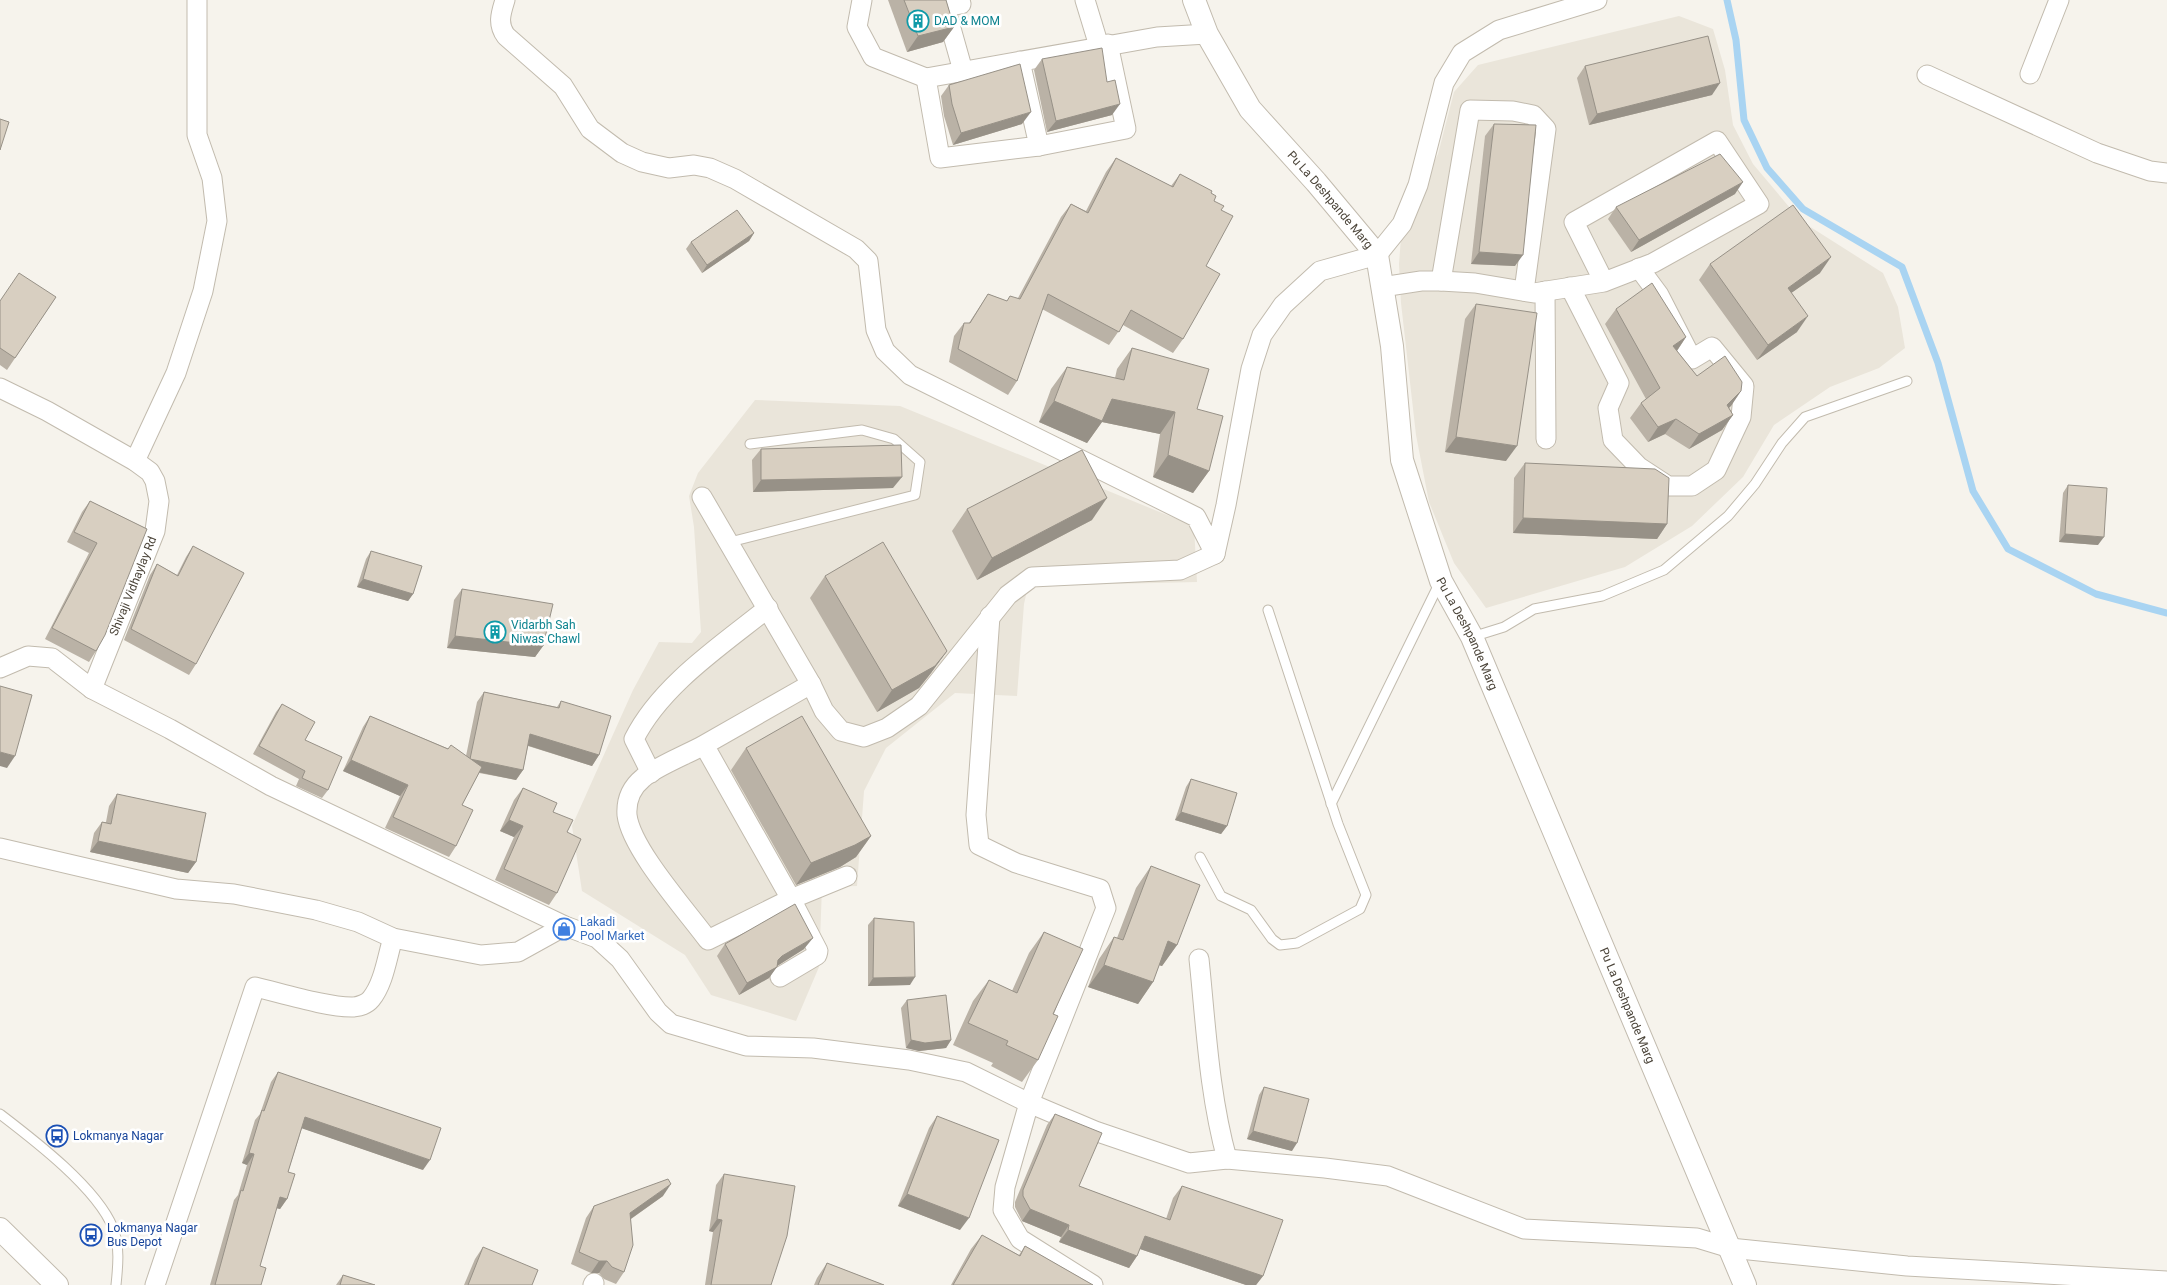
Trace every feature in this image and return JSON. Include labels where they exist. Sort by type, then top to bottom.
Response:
[{"type":"street","points":[[135,461],[176,373],[203,291],[216,221],[212,178],[197,135],[197,0]]},
{"type":"street","points":[[505,0],[501,12],[501,28],[506,36],[563,86],[590,129],[622,153],[642,162],[669,168],[694,165],[710,168],[734,179],[856,249],[868,261],[876,330],[885,351],[910,375],[1196,517],[1214,554]]},
{"type":"street","points":[[862,0],[857,27],[873,57],[926,78],[1157,36],[1208,34]]},
{"type":"street","points":[[960,0],[961,4],[946,7],[964,71]]},
{"type":"street","points":[[926,78],[940,158],[1038,146],[1126,129],[1104,45],[1085,0]]},
{"type":"street","name":"Pu La Deshpande Marg","points":[[1194,0],[1208,34],[1250,109],[1316,182],[1377,255],[1392,346],[1402,460],[1441,581],[1472,638],[1745,1285]]},
{"type":"street","points":[[1214,554],[1226,505],[1251,369],[1262,335],[1283,306],[1320,271],[1377,255],[1402,224],[1418,185],[1444,83],[1462,53],[1499,30],[1597,0]]},
{"type":"street","points":[[2030,74],[2059,0]]},
{"type":"street","points":[[1020,61],[1038,146]]},
{"type":"street","points":[[1926,75],[2097,153],[2150,171],[2167,173]]},
{"type":"street","points":[[1441,281],[1470,110],[1513,111],[1533,115],[1546,129],[1524,291]]},
{"type":"street","points":[[1382,287],[1421,281],[1441,281],[1534,293],[1604,282],[1653,263],[1759,204],[1717,141],[1574,222],[1604,282]]},
{"type":"street","points":[[1570,287],[1619,383],[1608,408],[1613,440],[1639,467],[1668,486],[1692,486],[1716,470],[1742,417],[1744,386],[1712,347],[1692,358],[1659,295],[1639,268]]},
{"type":"street","points":[[1545,291],[1546,439]]},
{"type":"street","name":"Shivaji Vidhaylay Rd","points":[[0,388],[47,410],[135,461],[150,472],[155,481],[159,501],[155,531],[92,689]]},
{"type":"street","points":[[702,497],[768,608],[824,711],[841,731],[864,738],[887,728],[919,706],[1008,595],[1032,577],[1180,570],[1214,554]]},
{"type":"street","points":[[651,773],[634,739],[642,724],[684,676],[768,608]]},
{"type":"street","points":[[990,616],[976,815],[979,845],[1016,863],[1100,889],[1106,908],[1029,1103],[1005,1187],[1004,1210],[1020,1239],[1093,1285]]},
{"type":"street","points":[[0,668],[28,656],[52,658],[92,689],[170,729],[271,786],[565,926],[597,938],[614,953],[658,1012],[671,1024],[746,1046],[813,1048],[909,1060],[966,1072],[1029,1103],[1095,1131],[1189,1162],[1227,1159],[1388,1176],[1524,1229],[1697,1238],[1730,1248],[1907,1266],[2167,1281]]},
{"type":"street","points":[[811,684],[644,777],[630,794],[627,814],[631,831],[644,854],[708,940],[791,899],[846,876]]},
{"type":"street","points":[[704,745],[791,899],[818,952],[817,955],[780,977]]},
{"type":"street","points":[[0,848],[176,889],[234,894],[316,910],[358,922],[393,938],[481,955],[518,952],[565,926]]},
{"type":"street","points":[[155,1285],[255,988],[330,1004],[353,1007],[366,1004],[372,998],[380,983],[393,938]]},
{"type":"street","points":[[1199,959],[1212,1083],[1220,1133],[1227,1159]]},
{"type":"street","points":[[0,1229],[57,1285]]},
{"type":"lane","points":[[1472,638],[1504,627],[1534,609],[1602,596],[1664,570],[1728,516],[1755,484],[1782,443],[1805,417],[1907,380]]},
{"type":"lane","points":[[730,542],[916,495],[920,462],[894,439],[862,430],[750,444]]},
{"type":"lane","points":[[1331,804],[1441,581]]},
{"type":"lane","points":[[1200,857],[1221,896],[1251,910],[1272,940],[1280,945],[1297,943],[1360,909],[1366,895],[1331,804],[1268,610]]},
{"type":"lane","points":[[0,1114],[47,1150],[103,1207],[113,1228],[117,1244],[116,1285]]},
{"type":"shaded area","points":[[1679,16],[1713,29],[1725,70],[1733,125],[1753,164],[1801,221],[1883,273],[1898,307],[1905,348],[1879,368],[1830,387],[1774,425],[1743,477],[1692,526],[1625,567],[1486,608],[1454,563],[1429,502],[1416,435],[1401,303],[1399,264],[1402,224],[1438,154],[1454,92],[1478,65]]},
{"type":"shaded area","points":[[755,400],[900,406],[1194,526],[1197,582],[1028,586],[1024,604],[1017,696],[955,693],[886,748],[864,791],[857,886],[822,887],[819,967],[796,1021],[711,995],[685,955],[582,891],[572,826],[633,690],[659,642],[692,643],[701,632],[694,527],[689,496],[698,473]]},
{"type":"building","points":[[904,0],[946,0],[954,27],[918,36]]},
{"type":"building","points":[[1708,36],[1720,83],[1597,114],[1585,66]]},
{"type":"building","points":[[1102,48],[1107,82],[1115,80],[1120,104],[1056,121],[1042,59]]},
{"type":"building","points":[[1020,64],[1031,112],[961,133],[952,104],[949,85]]},
{"type":"building","points":[[0,119],[9,122],[0,150]]},
{"type":"building","points":[[1494,124],[1536,125],[1523,255],[1479,252]]},
{"type":"building","points":[[1720,154],[1743,182],[1639,240],[1616,207]]},
{"type":"building","points":[[1116,158],[1173,187],[1180,174],[1212,191],[1211,193],[1216,196],[1214,201],[1224,206],[1221,210],[1233,216],[1206,266],[1220,274],[1183,339],[1131,310],[1119,332],[1048,294],[1017,381],[958,349],[964,323],[970,323],[988,294],[1007,301],[1010,296],[1020,299],[1071,204],[1088,213]]},
{"type":"building","points":[[1793,205],[1831,257],[1788,288],[1808,316],[1768,345],[1710,264]]},
{"type":"building","points":[[737,210],[754,233],[707,265],[691,242]]},
{"type":"building","points":[[19,273],[56,297],[15,358],[0,348],[0,301]]},
{"type":"building","points":[[1652,283],[1686,337],[1673,346],[1697,376],[1725,356],[1742,382],[1741,391],[1727,405],[1733,415],[1699,434],[1676,419],[1658,427],[1641,403],[1660,388],[1616,309]]},
{"type":"building","points":[[1476,304],[1537,313],[1517,446],[1456,437]]},
{"type":"building","points":[[1132,348],[1209,369],[1197,409],[1223,416],[1209,471],[1168,455],[1175,412],[1112,399],[1102,421],[1054,401],[1067,367],[1124,380]]},
{"type":"building","points":[[901,445],[902,477],[761,480],[761,449]]},
{"type":"building","points":[[1082,450],[1107,498],[992,558],[967,509]]},
{"type":"building","points":[[1525,463],[1655,469],[1669,478],[1667,524],[1523,518]]},
{"type":"building","points":[[2068,485],[2107,488],[2104,537],[2065,534]]},
{"type":"building","points":[[90,501],[147,529],[105,635],[96,651],[52,628],[97,543],[74,532]]},
{"type":"building","points":[[883,542],[947,651],[935,666],[892,690],[825,576]]},
{"type":"building","points":[[193,546],[244,573],[196,664],[131,629],[157,564],[178,576]]},
{"type":"building","points":[[371,551],[422,566],[413,594],[363,579]]},
{"type":"building","name":"Vidarbh Sah Niwas Chawl","points":[[462,589],[553,604],[543,646],[455,636]]},
{"type":"building","points":[[0,686],[32,695],[15,756],[0,752]]},
{"type":"building","points":[[484,692],[559,708],[561,701],[611,716],[599,755],[530,734],[523,770],[470,759]]},
{"type":"building","points":[[282,704],[315,722],[305,740],[342,757],[328,790],[302,778],[305,771],[259,746]]},
{"type":"building","points":[[370,716],[448,749],[451,745],[482,767],[462,805],[473,810],[456,846],[393,817],[408,785],[351,760]]},
{"type":"building","points":[[802,716],[871,836],[855,845],[811,863],[746,748]]},
{"type":"building","points":[[1191,779],[1237,793],[1227,826],[1181,812]]},
{"type":"building","points":[[523,788],[557,803],[553,812],[573,820],[567,832],[581,839],[557,893],[504,869],[523,826],[509,820]]},
{"type":"building","points":[[117,794],[206,813],[196,862],[98,841],[102,822],[111,824]]},
{"type":"building","points":[[1151,866],[1200,885],[1177,945],[1168,941],[1153,982],[1104,965],[1114,937],[1123,940]]},
{"type":"building","points":[[795,904],[813,938],[782,956],[778,960],[777,967],[747,983],[725,944]]},
{"type":"building","points":[[874,918],[914,922],[915,977],[873,978]]},
{"type":"building","points":[[1044,932],[1083,949],[1053,1014],[1058,1016],[1038,1060],[1006,1045],[1008,1041],[968,1023],[989,980],[1017,993]]},
{"type":"building","points":[[946,995],[951,1040],[925,1043],[911,1040],[907,1000]]},
{"type":"building","points":[[278,1072],[441,1128],[430,1160],[305,1117],[288,1172],[295,1174],[287,1199],[280,1197],[260,1266],[266,1268],[261,1285],[215,1285],[241,1190],[243,1191],[254,1154],[249,1153],[262,1110],[264,1111]]},
{"type":"building","points":[[1264,1087],[1309,1099],[1297,1143],[1253,1131]]},
{"type":"building","points":[[1055,1114],[1102,1133],[1079,1186],[1170,1220],[1182,1186],[1283,1220],[1263,1276],[1145,1236],[1137,1256],[1068,1230],[1069,1225],[1030,1209],[1023,1196],[1023,1190]]},
{"type":"building","points":[[937,1116],[999,1140],[969,1218],[907,1194]]},
{"type":"building","points":[[724,1174],[795,1186],[787,1236],[771,1285],[711,1285],[722,1220],[717,1219]]},
{"type":"building","points":[[668,1179],[671,1184],[630,1213],[633,1245],[624,1272],[612,1267],[607,1261],[599,1261],[579,1252],[594,1206]]},
{"type":"building","points":[[982,1235],[1020,1256],[1025,1246],[1093,1285],[953,1285]]},
{"type":"building","points":[[483,1247],[538,1270],[532,1285],[468,1285]]},
{"type":"building","points":[[827,1263],[884,1285],[818,1285]]},
{"type":"building","points":[[343,1275],[375,1285],[340,1285]]},
{"type":"waterway","points":[[1727,0],[1736,40],[1744,120],[1767,168],[1803,209],[1902,267],[1938,363],[1973,491],[2008,549],[2096,594],[2167,613]]},
{"type":"place","name":"DAD & MOM","points":[[918,21]]},
{"type":"place","name":"Vidarbh Sah Niwas Chawl","points":[[495,632]]},
{"type":"place","name":"Lakadi Pool Market","points":[[564,929]]},
{"type":"place","name":"Lokmanya Nagar","points":[[57,1136]]},
{"type":"place","name":"Lokmanya Nagar Bus Depot","points":[[91,1235]]}]
